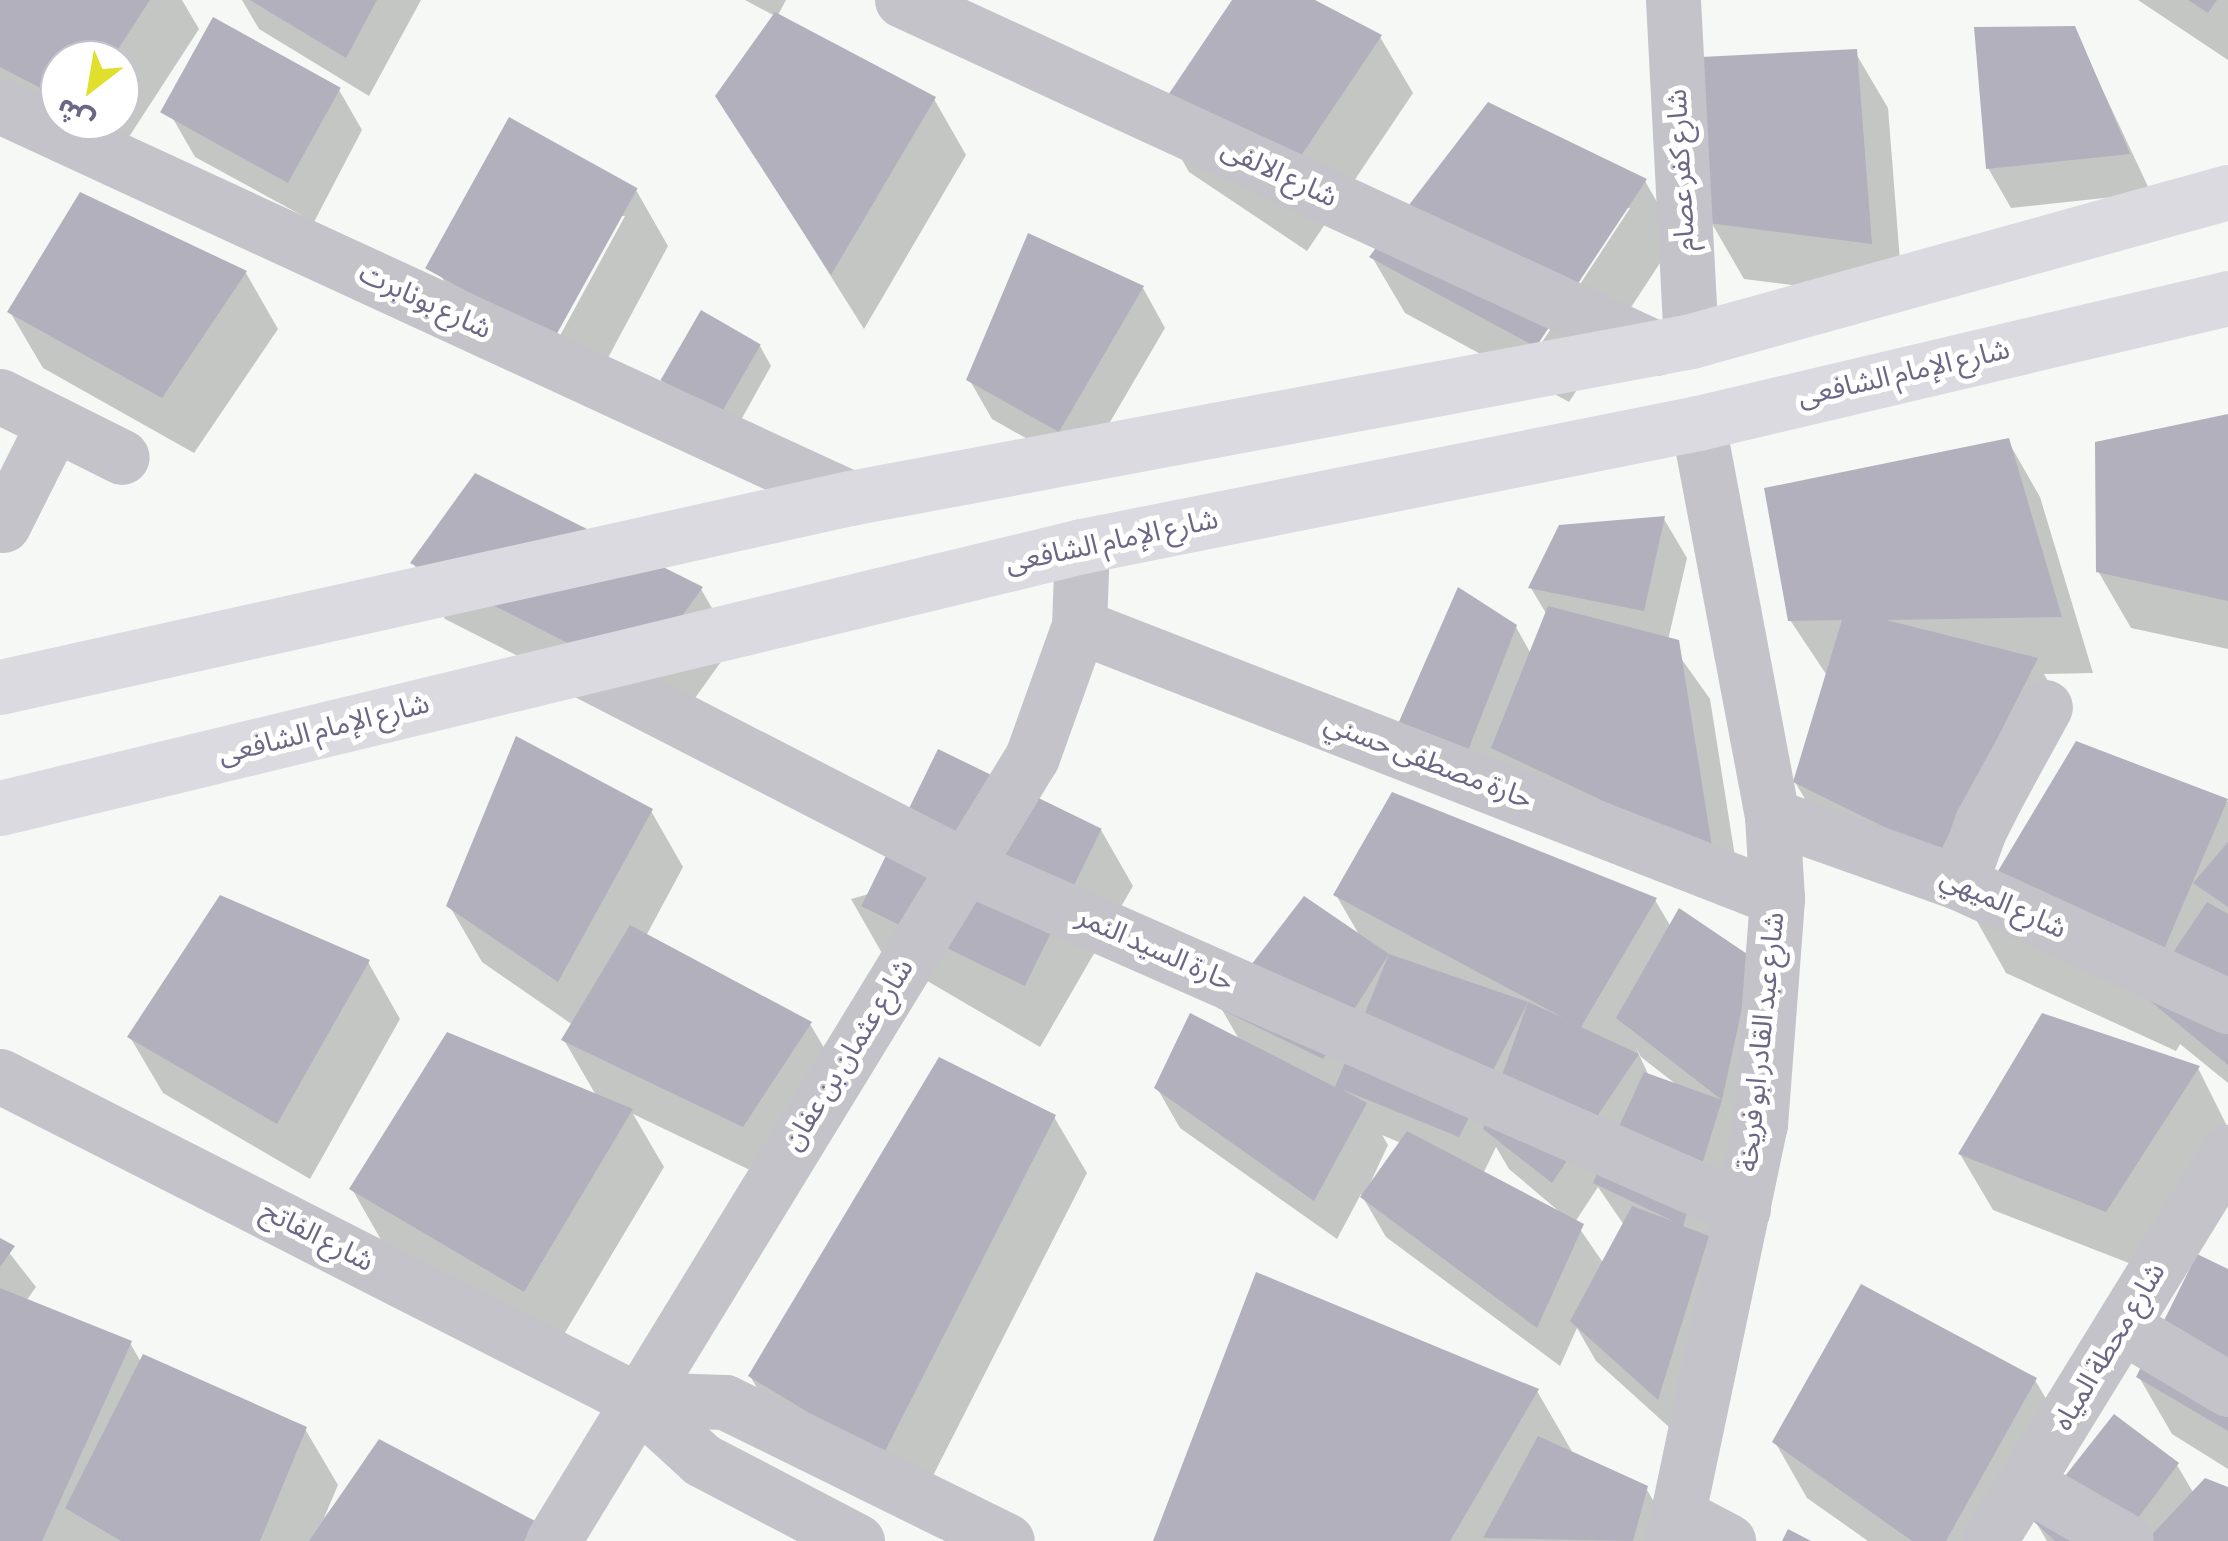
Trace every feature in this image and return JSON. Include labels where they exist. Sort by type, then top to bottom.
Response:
[{"type":"main road","points":[[0,688],[850,498],[1673,344],[2228,192]]},
{"type":"main road","name":"شارع الإمام الشافعى","points":[[0,808],[1082,546],[1698,423],[2228,298]]},
{"type":"street","name":"شارع الالفى","points":[[902,0],[1673,344]]},
{"type":"street","name":"شارع كفر عصام","points":[[1673,0],[1673,344]]},
{"type":"street","name":"شارع بونابرت","points":[[0,106],[850,498]]},
{"type":"street","points":[[0,396],[122,458]]},
{"type":"street","points":[[3,525],[54,423]]},
{"type":"street","name":"شارع عبد القادر ابو فريخة","points":[[1674,1528],[1760,1125],[1777,898],[1772,816],[1698,423]]},
{"type":"street","name":"شارع عثمان بن عفان","points":[[553,1541],[634,1399],[1032,757],[1079,626],[1082,546]]},
{"type":"street","name":"حارة مصطفى حسني","points":[[1079,626],[1777,898]]},
{"type":"street","name":"حارة السيد النمر","points":[[579,668],[967,867],[1743,1209]]},
{"type":"street","points":[[1960,883],[1982,822],[2045,707]]},
{"type":"street","name":"شارع الميهي","points":[[1772,816],[1960,883],[2228,1006]]},
{"type":"street","name":"شارع الفاتح","points":[[0,1076],[634,1399],[702,1460],[857,1541]]},
{"type":"street","name":"شارع محطة المياه","points":[[1989,1541],[2220,1184]]},
{"type":"street","points":[[2124,1328],[2228,1389]]},
{"type":"street","name":"شارع الفاتح","points":[[634,1399],[725,1402],[1007,1541]]},
{"type":"street","points":[[2026,1484],[2126,1541]]},
{"type":"street","points":[[1674,1528],[1728,1541]]},
{"type":"building","points":[[0,0],[150,0],[124,40],[40,40],[40,88],[0,67]]},
{"type":"building","points":[[250,0],[377,0],[346,58]]},
{"type":"building","points":[[1232,0],[1315,0],[1382,35],[1274,196],[1154,116]]},
{"type":"building","points":[[2188,0],[2217,0],[2208,13]]},
{"type":"building","points":[[775,12],[936,97],[831,275],[715,96]]},
{"type":"building","points":[[213,17],[341,88],[288,183],[160,112]]},
{"type":"building","points":[[2075,26],[2130,154],[1986,169],[1974,27]]},
{"type":"building","points":[[1857,49],[1872,244],[1708,223],[1701,57]]},
{"type":"building","points":[[1488,102],[1647,179],[1536,347],[1369,257]]},
{"type":"building","points":[[509,117],[638,188],[554,340],[425,268]]},
{"type":"building","points":[[80,192],[247,271],[162,398],[7,312]]},
{"type":"building","points":[[1028,233],[1144,286],[1059,432],[966,380]]},
{"type":"building","points":[[701,310],[761,345],[720,415],[660,380]]},
{"type":"building","points":[[2228,414],[2228,601],[2096,572],[2095,442]]},
{"type":"building","points":[[2009,438],[2062,617],[1886,620],[2038,658],[1939,854],[1793,782],[1842,620],[1788,621],[1764,488]]},
{"type":"building","points":[[475,473],[703,587],[637,678],[410,563]]},
{"type":"building","points":[[1665,516],[1644,611],[1528,588],[1559,525]]},
{"type":"building","points":[[1458,587],[1517,625],[1467,753],[1398,724]]},
{"type":"building","points":[[1548,606],[1679,640],[1713,853],[1491,748]]},
{"type":"building","points":[[516,736],[653,809],[558,982],[446,906]]},
{"type":"building","points":[[2076,741],[2228,799],[2144,996],[1971,916]]},
{"type":"building","points":[[938,749],[1102,829],[1025,986],[861,906]]},
{"type":"building","points":[[1392,792],[1657,898],[1581,1027],[1639,1054],[1552,1183],[1483,1129],[1528,1002],[1564,1018],[1333,895]]},
{"type":"building","points":[[2228,842],[2228,907],[2193,883]]},
{"type":"building","points":[[220,895],[370,960],[277,1124],[127,1037]]},
{"type":"building","points":[[1304,896],[1389,954],[1323,1059],[1218,1008]]},
{"type":"building","points":[[2207,902],[2228,914],[2228,1065],[2144,996]]},
{"type":"building","points":[[1679,908],[1753,958],[1722,1100],[1616,1018]]},
{"type":"building","points":[[630,925],[812,1022],[743,1127],[561,1040]]},
{"type":"building","points":[[1389,954],[1528,1002],[1459,1137],[1341,1089],[1367,1103],[1314,1201],[1154,1088],[1190,1013],[1335,1087]]},
{"type":"building","points":[[2042,1013],[2200,1066],[2106,1212],[1958,1154]]},
{"type":"building","points":[[447,1032],[633,1109],[524,1292],[349,1189]]},
{"type":"building","points":[[939,1057],[1056,1115],[882,1457],[748,1376]]},
{"type":"building","points":[[1644,1072],[1722,1100],[1683,1226],[1709,1236],[1658,1400],[1570,1321],[1632,1206],[1675,1222],[1593,1183]]},
{"type":"building","points":[[1407,1131],[1584,1224],[1537,1328],[1360,1197]]},
{"type":"building","points":[[0,1238],[15,1246],[0,1267]]},
{"type":"building","points":[[2197,1254],[2228,1269],[2228,1431],[2136,1377]]},
{"type":"building","points":[[1256,1272],[1539,1389],[1450,1541],[1153,1541]]},
{"type":"building","points":[[1861,1284],[2037,1378],[1946,1541],[1912,1541],[1772,1442]]},
{"type":"building","points":[[0,1288],[132,1341],[42,1541],[0,1541]]},
{"type":"building","points":[[143,1354],[307,1427],[260,1541],[121,1541],[65,1508]]},
{"type":"building","points":[[2114,1414],[2179,1463],[2121,1541],[2055,1541],[2031,1519]]},
{"type":"building","points":[[1538,1436],[1648,1486],[1633,1541],[1483,1538]]},
{"type":"building","points":[[379,1439],[537,1522],[524,1541],[309,1541]]},
{"type":"building","points":[[2205,1478],[2228,1487],[2228,1541],[2146,1541]]},
{"type":"building","points":[[1788,1529],[1811,1541],[1782,1541]]}]
